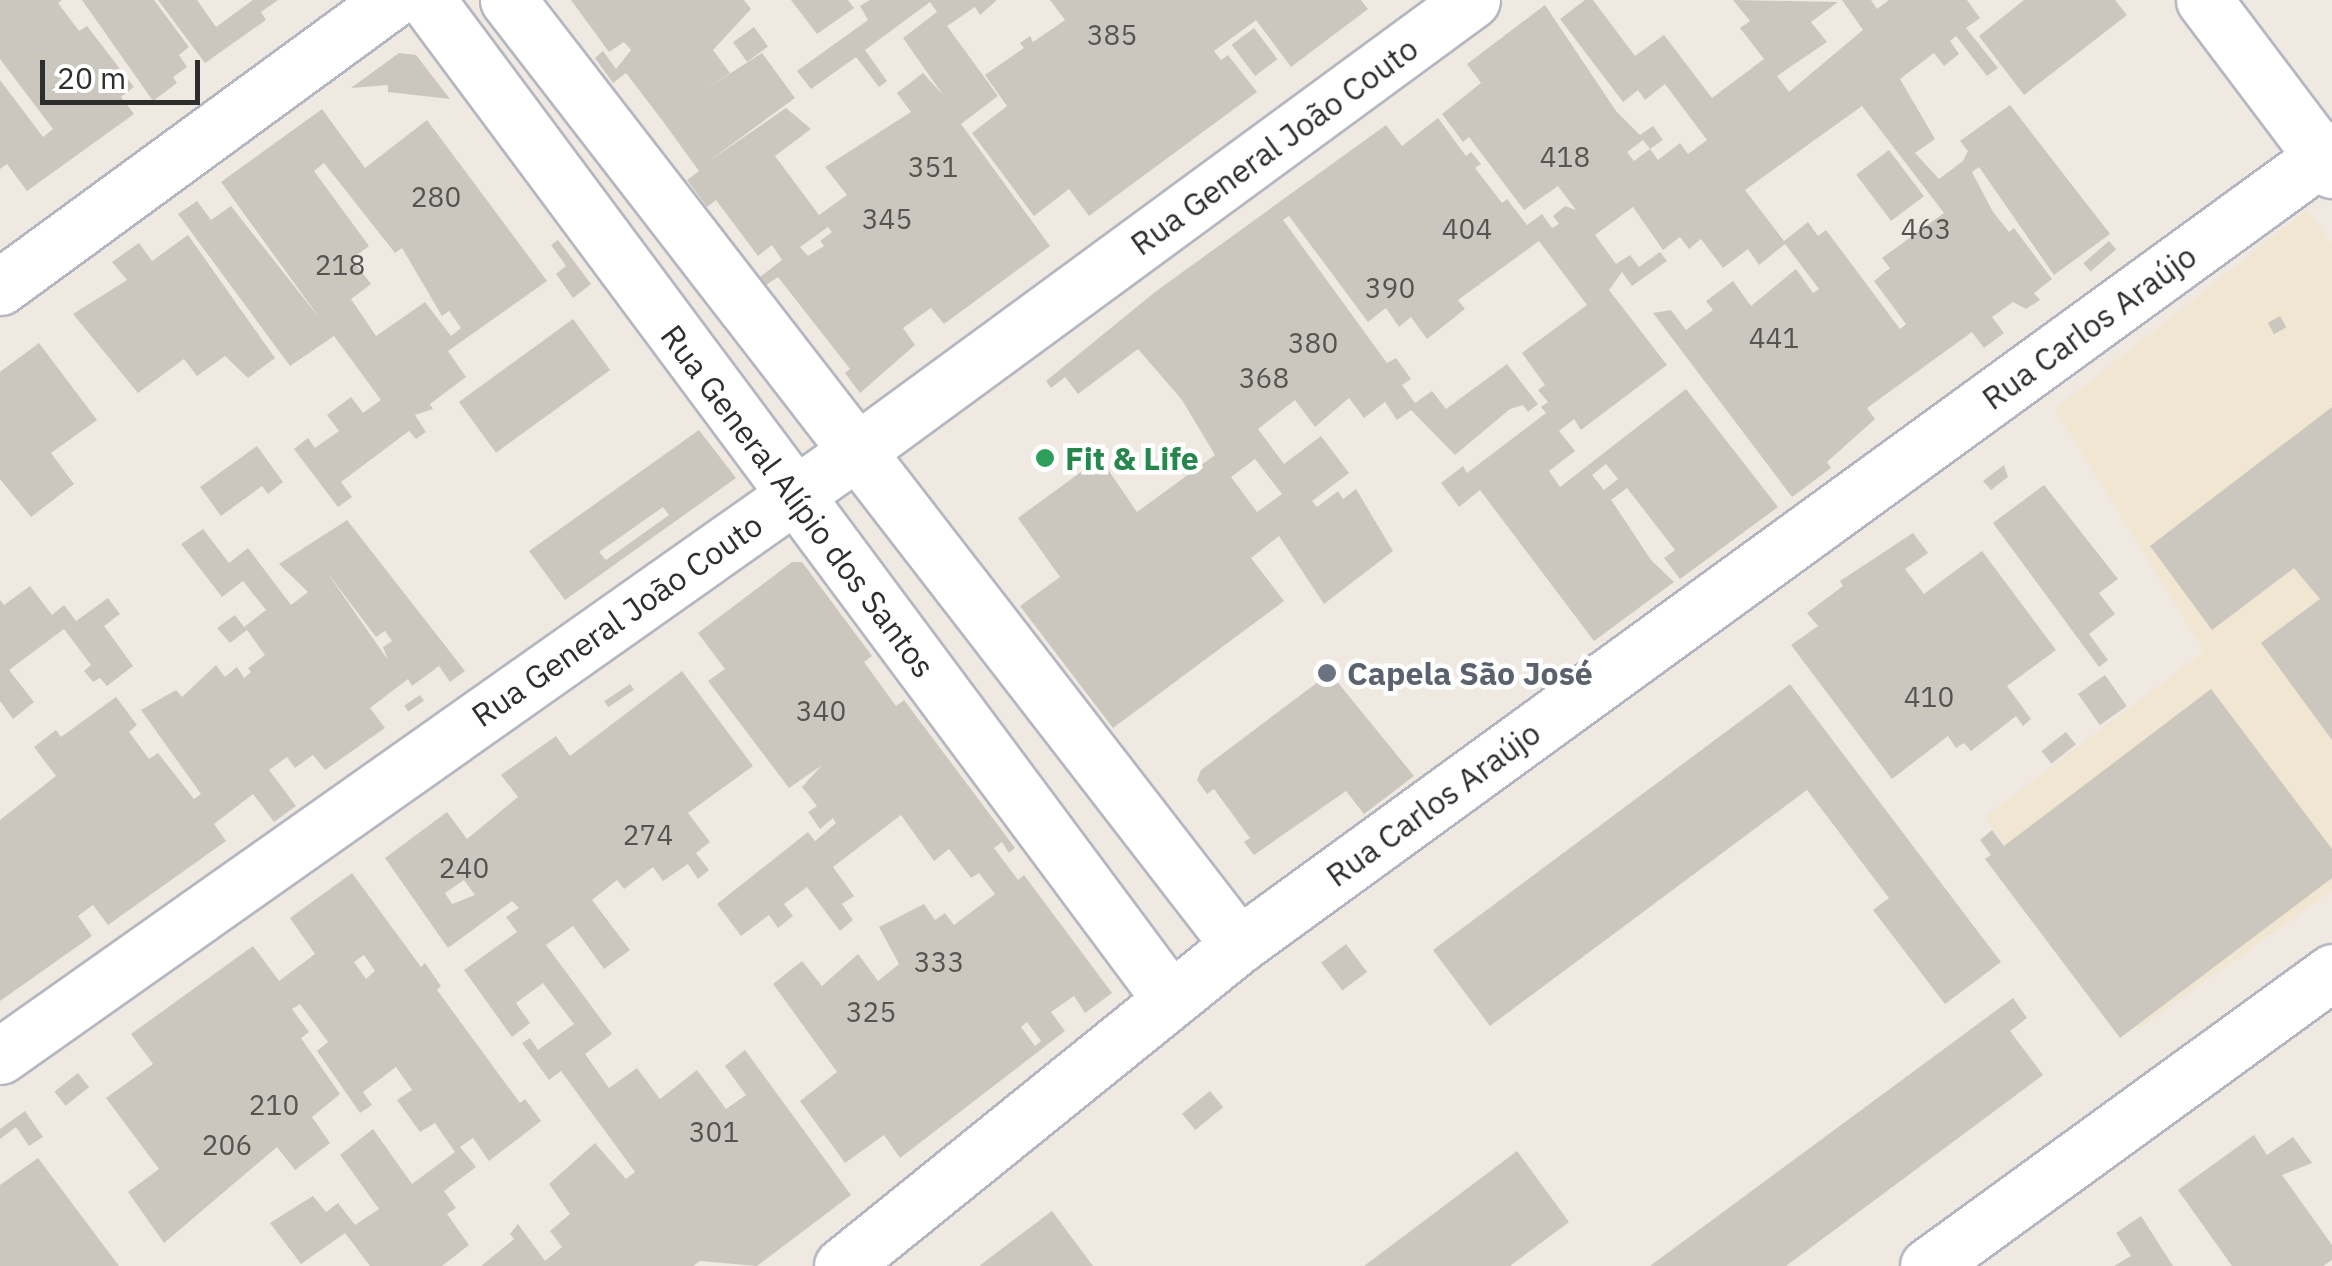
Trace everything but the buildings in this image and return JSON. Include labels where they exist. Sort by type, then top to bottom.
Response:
[{"type":"street","points":[[0,287],[392,0]]},
{"type":"street","name":"Rua General Alípio dos Santos","points":[[427,0],[1171,1000]]},
{"type":"street","points":[[508,0],[860,449],[1238,945]]},
{"type":"street","name":"Rua General João Couto","points":[[0,1056],[860,449],[1472,0]]},
{"type":"street","points":[[2204,0],[2329,159]]},
{"type":"street","name":"Rua Carlos Araújo","points":[[842,1266],[1238,945],[2329,159]]},
{"type":"street","points":[[1928,1266],[2332,972]]},
{"type":"shaded area","points":[[2307,210],[2332,243],[2332,891],[2139,1028],[1985,817],[2204,651],[2055,409]]},
{"type":"place","name":"Fit & Life","points":[[1045,458]]},
{"type":"place","name":"Capela São José","points":[[1327,673]]}]
